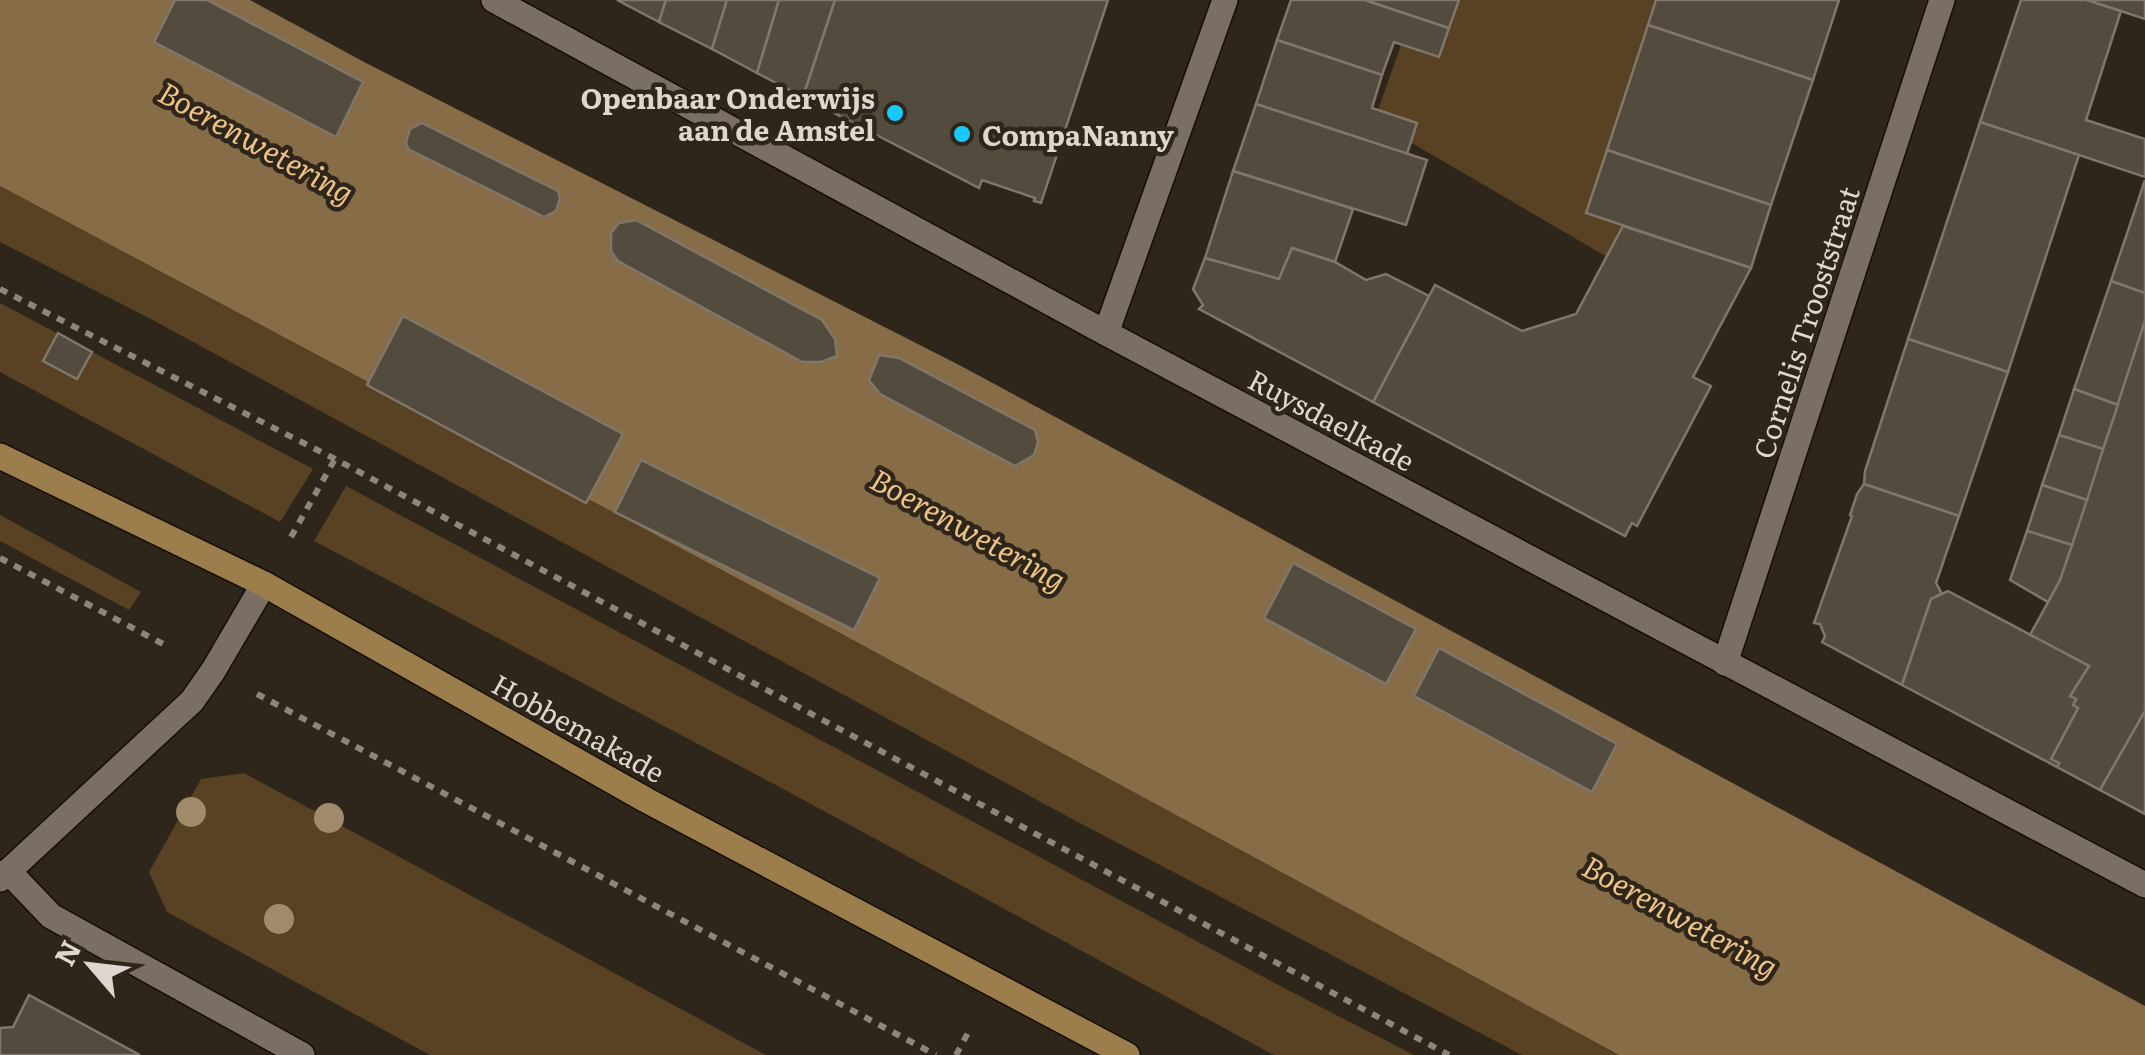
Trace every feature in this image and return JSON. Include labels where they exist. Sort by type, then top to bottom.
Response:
[{"type":"main road","name":"Hobbemakade","points":[[0,456],[264,584],[646,800],[1127,1055]]},
{"type":"street","name":"Ruysdaelkade","points":[[494,0],[1106,333],[2145,885]]},
{"type":"street","points":[[1106,333],[1225,0]]},
{"type":"street","name":"Cornelis Trooststraat","points":[[1725,662],[1942,0]]},
{"type":"street","points":[[264,584],[214,671],[192,701],[4,875],[51,916],[302,1055]]},
{"type":"path","points":[[0,289],[335,459],[1449,1055]]},
{"type":"path","points":[[264,584],[335,459]]},
{"type":"path","points":[[0,558],[936,1055]]},
{"type":"shaded area","points":[[1417,0],[1710,0],[1621,265],[1374,121]]},
{"type":"shaded area","points":[[0,186],[840,633],[1619,1055],[1522,1055],[1076,821],[149,318],[0,242]]},
{"type":"shaded area","points":[[0,303],[313,469],[280,522],[0,372]]},
{"type":"shaded area","points":[[346,486],[1414,1055],[1274,1055],[314,541]]},
{"type":"shaded area","points":[[0,515],[141,592],[129,610],[0,541]]},
{"type":"shaded area","points":[[244,773],[766,1055],[430,1055],[167,912],[149,872],[201,779]]},
{"type":"water","name":"Boerenwetering","points":[[0,0],[250,0],[963,367],[2145,1006],[2145,1055],[1619,1055],[840,633],[0,186]]},
{"type":"building","points":[[175,0],[207,0],[363,82],[336,137],[154,42]]},
{"type":"building","points":[[617,0],[666,0],[659,22]]},
{"type":"building","points":[[666,0],[727,0],[712,49],[659,22]]},
{"type":"building","points":[[727,0],[779,0],[757,73],[712,49]]},
{"type":"building","points":[[779,0],[835,0],[803,97],[757,73]]},
{"type":"building","points":[[835,0],[1108,0],[1041,203],[982,180],[979,188],[803,97]]},
{"type":"building","points":[[1291,0],[1365,0],[1449,28],[1439,57],[1394,42],[1382,75],[1277,40]]},
{"type":"building","points":[[1365,0],[1459,0],[1449,28]]},
{"type":"building","points":[[1656,0],[1839,0],[1813,80],[1648,25]]},
{"type":"building","points":[[2021,0],[2087,0],[2121,11],[2086,120],[2145,139],[2145,177],[1980,122]]},
{"type":"building","points":[[2087,0],[2145,0],[2145,19],[2121,11]]},
{"type":"building","points":[[1648,25],[1813,80],[1771,205],[1607,150]]},
{"type":"building","points":[[1277,40],[1382,75],[1372,108],[1417,123],[1407,154],[1256,104]]},
{"type":"building","points":[[1256,104],[1427,160],[1406,225],[1233,171]]},
{"type":"building","points":[[1980,122],[2079,155],[2008,372],[1908,339]]},
{"type":"building","points":[[422,123],[558,191],[556,211],[544,217],[408,149],[410,129]]},
{"type":"building","points":[[1607,150],[1771,205],[1751,268],[1586,213]]},
{"type":"building","points":[[1233,171],[1353,209],[1335,262],[1292,248],[1279,279],[1205,258]]},
{"type":"building","points":[[2145,180],[2145,293],[2111,281]]},
{"type":"building","points":[[636,220],[822,320],[835,339],[837,356],[821,362],[802,362],[618,261],[611,251],[611,233],[619,223]]},
{"type":"building","points":[[1623,226],[1751,268],[1693,377],[1711,386],[1637,526],[1632,523],[1625,536],[1373,402],[1435,285],[1522,331],[1576,314]]},
{"type":"building","points":[[1292,248],[1335,262],[1366,280],[1386,274],[1429,296],[1373,402],[1199,309],[1203,305],[1193,289],[1205,258],[1279,279]]},
{"type":"building","points":[[2111,281],[2145,293],[2145,321],[2118,405],[2074,389]]},
{"type":"building","points":[[403,316],[623,434],[586,503],[367,385]]},
{"type":"building","points":[[2145,321],[2145,711],[2100,790],[2057,767],[2059,763],[2051,759],[2078,708],[2073,705],[2076,699],[2070,696],[2089,666],[2030,635],[2060,580]]},
{"type":"building","points":[[58,333],[92,352],[77,379],[43,361]]},
{"type":"building","points":[[1908,339],[2008,372],[1959,516],[1864,484]]},
{"type":"building","points":[[879,355],[899,358],[1035,430],[1038,442],[1034,455],[1015,466],[880,394],[869,380]]},
{"type":"building","points":[[2074,389],[2118,405],[2103,449],[2059,435]]},
{"type":"building","points":[[2059,435],[2103,449],[2087,500],[2042,485]]},
{"type":"building","points":[[641,460],[880,578],[854,630],[615,512]]},
{"type":"building","points":[[1864,484],[1959,516],[1936,583],[1942,594],[1931,599],[1902,685],[1822,642],[1825,636],[1820,624],[1814,623],[1857,494]]},
{"type":"building","points":[[2042,485],[2087,500],[2072,545],[2027,531]]},
{"type":"building","points":[[2027,531],[2072,545],[2048,602],[2010,580]]},
{"type":"building","points":[[1293,563],[1416,629],[1386,684],[1264,618]]},
{"type":"building","points":[[1948,591],[2089,666],[2070,696],[2076,699],[2073,705],[2078,708],[2051,759],[2059,763],[2057,767],[1902,685],[1931,599]]},
{"type":"building","points":[[1439,648],[1617,744],[1592,792],[1414,696]]},
{"type":"building","points":[[2145,711],[2145,814],[2100,790]]},
{"type":"building","points":[[29,995],[140,1055],[0,1055],[0,1028],[13,1027]]},
{"type":"place","name":"Openbaar Onderwijs aan de Amstel","points":[[895,113]]},
{"type":"place","name":"CompaNanny","points":[[962,134]]}]
